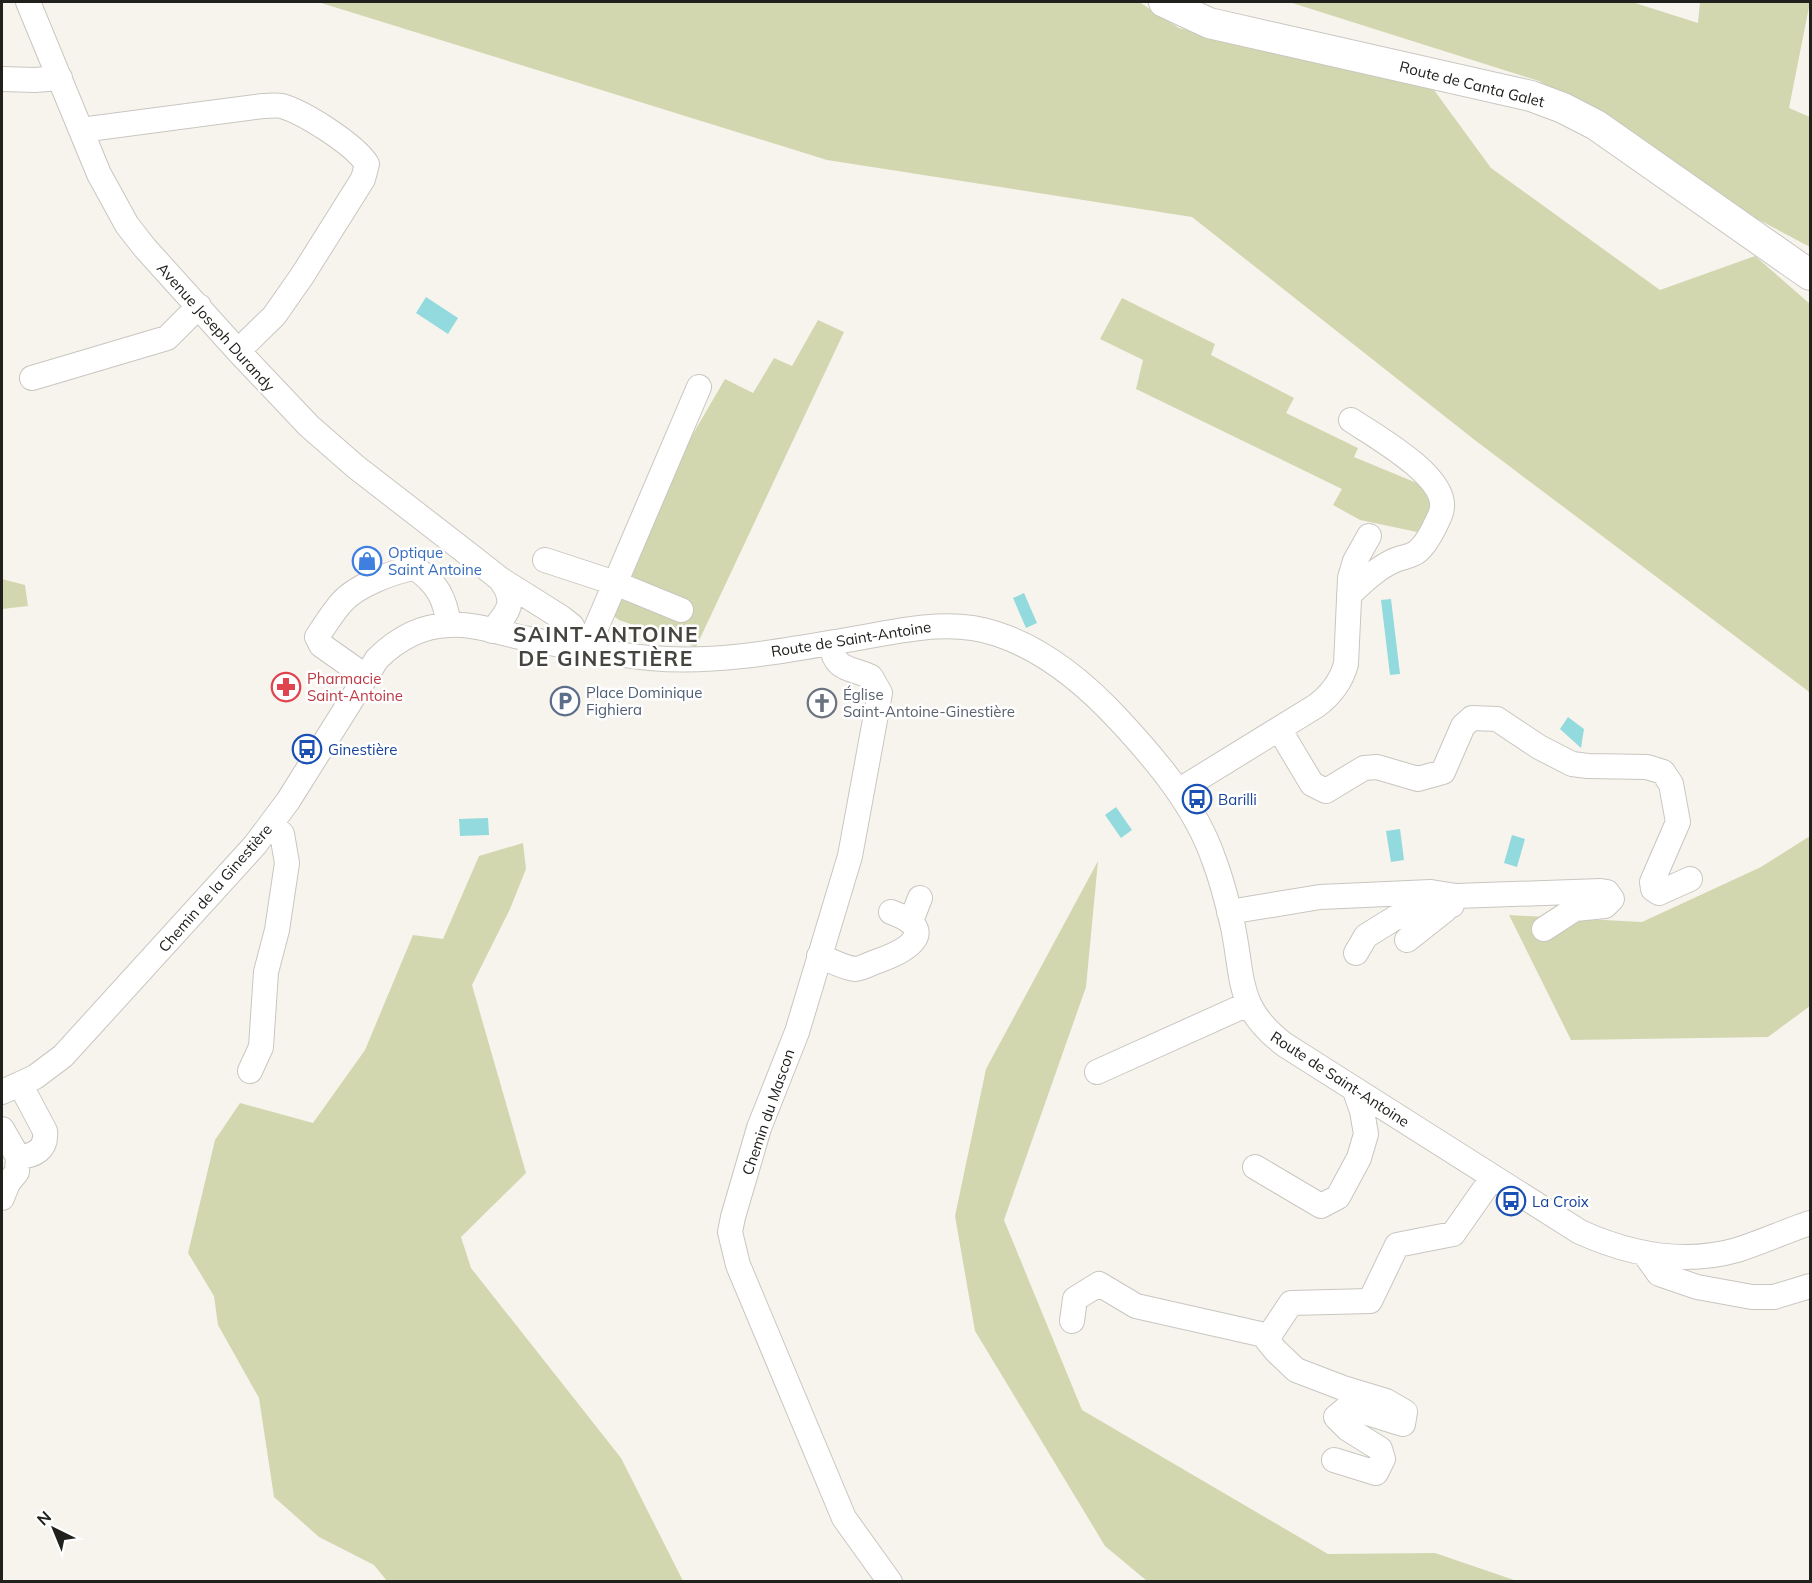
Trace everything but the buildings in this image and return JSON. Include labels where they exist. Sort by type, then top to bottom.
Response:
[{"type":"main road","name":"Route de Canta Galet","points":[[1164,2],[1209,23],[1531,96],[1563,108],[1596,125],[1810,275]]},
{"type":"street","name":"Avenue Joseph Durandy","points":[[28,2],[108,192],[127,225],[145,248],[309,426],[356,467],[500,579],[572,626],[581,648]]},
{"type":"street","points":[[2,79],[60,78]]},
{"type":"street","points":[[81,130],[280,105],[324,129],[361,156],[367,164],[363,179],[302,276],[274,316],[238,351]]},
{"type":"street","points":[[32,378],[167,338],[199,306]]},
{"type":"street","points":[[581,648],[615,583],[699,387]]},
{"type":"street","points":[[1349,595],[1371,574],[1394,560],[1410,556],[1419,550],[1429,538],[1443,505],[1437,487],[1423,471],[1352,420]]},
{"type":"street","points":[[1178,791],[1328,697],[1342,676],[1346,664],[1350,578],[1355,561],[1369,536]]},
{"type":"street","points":[[545,561],[615,583],[681,610]]},
{"type":"street","points":[[365,676],[321,645],[317,637],[352,592],[401,570],[415,568],[434,586],[446,603],[449,625]]},
{"type":"street","points":[[492,631],[503,618],[510,598],[509,591],[500,579]]},
{"type":"street","points":[[530,598],[543,618],[546,642]]},
{"type":"street","name":"Chemin de la Ginestière","points":[[11,1088],[47,1070],[63,1056],[238,865],[271,824],[376,659],[390,645],[432,627],[449,625],[492,631]]},
{"type":"street","name":"Route de Saint-Antoine","points":[[492,631],[637,657],[699,660],[831,643],[927,627],[951,626],[995,633],[1017,641],[1039,653],[1080,682],[1135,738],[1178,791],[1203,832],[1214,858],[1229,912],[1242,985],[1248,1004],[1267,1032],[1355,1091],[1493,1178],[1580,1232],[1609,1245],[1675,1257],[1704,1256],[1736,1250],[1810,1222]]},
{"type":"street","name":"Chemin du Mascon","points":[[831,643],[836,661],[852,671],[871,677],[880,693],[850,856],[797,1032],[759,1128],[730,1232],[738,1265],[844,1518],[890,1581]]},
{"type":"street","points":[[1279,729],[1312,784],[1326,791],[1364,768],[1377,767],[1418,778],[1443,772],[1463,726],[1472,718],[1497,719],[1539,747],[1572,764],[1647,767],[1663,772],[1671,784],[1678,822],[1653,882],[1653,890],[1659,892],[1690,879]]},
{"type":"street","points":[[250,1071],[261,1047],[266,972],[277,930],[287,863],[282,834],[271,824]]},
{"type":"street","points":[[1356,953],[1366,936],[1395,918],[1454,901],[1602,891],[1607,892],[1612,899],[1605,906],[1575,909],[1544,929]]},
{"type":"street","points":[[1229,912],[1320,897],[1431,892],[1454,901]]},
{"type":"street","points":[[819,956],[856,969],[892,956],[910,945],[916,937],[915,927],[901,917],[920,898]]},
{"type":"street","points":[[1407,940],[1454,901]]},
{"type":"street","points":[[1097,1072],[1248,1004]]},
{"type":"street","points":[[7,1176],[35,1154],[44,1145],[46,1138],[45,1131],[11,1088]]},
{"type":"street","points":[[1255,1167],[1321,1206],[1338,1197],[1359,1158],[1366,1134],[1355,1091]]},
{"type":"street","points":[[2,1129],[7,1176]]},
{"type":"street","points":[[1072,1321],[1075,1299],[1099,1284],[1136,1306],[1269,1336],[1291,1303],[1370,1301],[1397,1245],[1452,1234],[1493,1178]]},
{"type":"street","points":[[1644,1253],[1659,1274],[1697,1287],[1752,1297],[1774,1297],[1810,1286]]},
{"type":"street","points":[[1263,1335],[1276,1352],[1296,1370],[1386,1401],[1405,1412],[1402,1424],[1348,1407],[1336,1417],[1348,1429],[1380,1449],[1383,1459],[1376,1473],[1334,1460]]},
{"type":"green space","points":[[318,2],[1139,2],[1179,28],[1434,90],[1491,168],[1660,290],[1755,256],[1810,304],[1810,695],[1808,691],[1476,441],[1192,217],[827,160]]},
{"type":"green space","points":[[1289,2],[1632,2],[1698,23],[1700,2],[1810,2],[1789,108],[1810,117],[1810,247],[1746,213],[1539,81]]},
{"type":"green space","points":[[1122,298],[1215,344],[1211,355],[1294,398],[1286,413],[1358,448],[1354,457],[1441,493],[1422,533],[1360,520],[1333,505],[1342,489],[1136,389],[1143,360],[1100,339]]},
{"type":"green space","points":[[818,320],[844,332],[696,647],[619,620],[595,602],[725,379],[753,393],[774,358],[792,366]]},
{"type":"green space","points":[[2,579],[25,585],[28,606],[2,609]]},
{"type":"green space","points":[[1810,836],[1810,1006],[1768,1037],[1571,1040],[1509,915],[1642,922],[1761,867]]},
{"type":"green space","points":[[523,843],[526,869],[510,909],[472,985],[526,1173],[461,1237],[471,1268],[621,1458],[683,1581],[387,1581],[374,1565],[319,1537],[274,1497],[259,1398],[218,1325],[214,1296],[188,1253],[215,1140],[240,1103],[313,1123],[365,1050],[413,935],[443,939],[479,856]]},
{"type":"green space","points":[[1098,861],[1086,987],[1004,1220],[1082,1410],[1328,1554],[1435,1553],[1517,1581],[1147,1581],[1105,1546],[975,1331],[955,1216],[986,1069]]},
{"type":"water","points":[[426,297],[458,318],[448,334],[416,313]]},
{"type":"water","points":[[1024,593],[1037,623],[1026,628],[1013,598]]},
{"type":"water","points":[[1391,599],[1400,674],[1390,675],[1381,600]]},
{"type":"water","points":[[1568,717],[1584,729],[1581,748],[1560,729]]},
{"type":"water","points":[[1116,807],[1132,830],[1121,838],[1105,815]]},
{"type":"water","points":[[488,818],[489,835],[460,836],[459,819]]},
{"type":"water","points":[[1400,829],[1404,860],[1391,862],[1386,831]]},
{"type":"water","points":[[1512,835],[1525,839],[1517,867],[1504,863]]},
{"type":"place","name":"Optique Saint Antoine","points":[[367,561]]},
{"type":"place","name":"Pharmacie Saint-Antoine","points":[[286,687]]},
{"type":"place","name":"Place Dominique Fighiera","points":[[565,701]]},
{"type":"place","name":"Église Saint-Antoine-Ginestière","points":[[822,703]]},
{"type":"place","name":"Ginestière","points":[[307,749]]},
{"type":"place","name":"Barilli","points":[[1197,799]]},
{"type":"place","name":"La Croix","points":[[1511,1201]]},
{"type":"district","name":"SAINT-ANTOINE DE GINESTIÈRE","points":[[606,646]]}]
